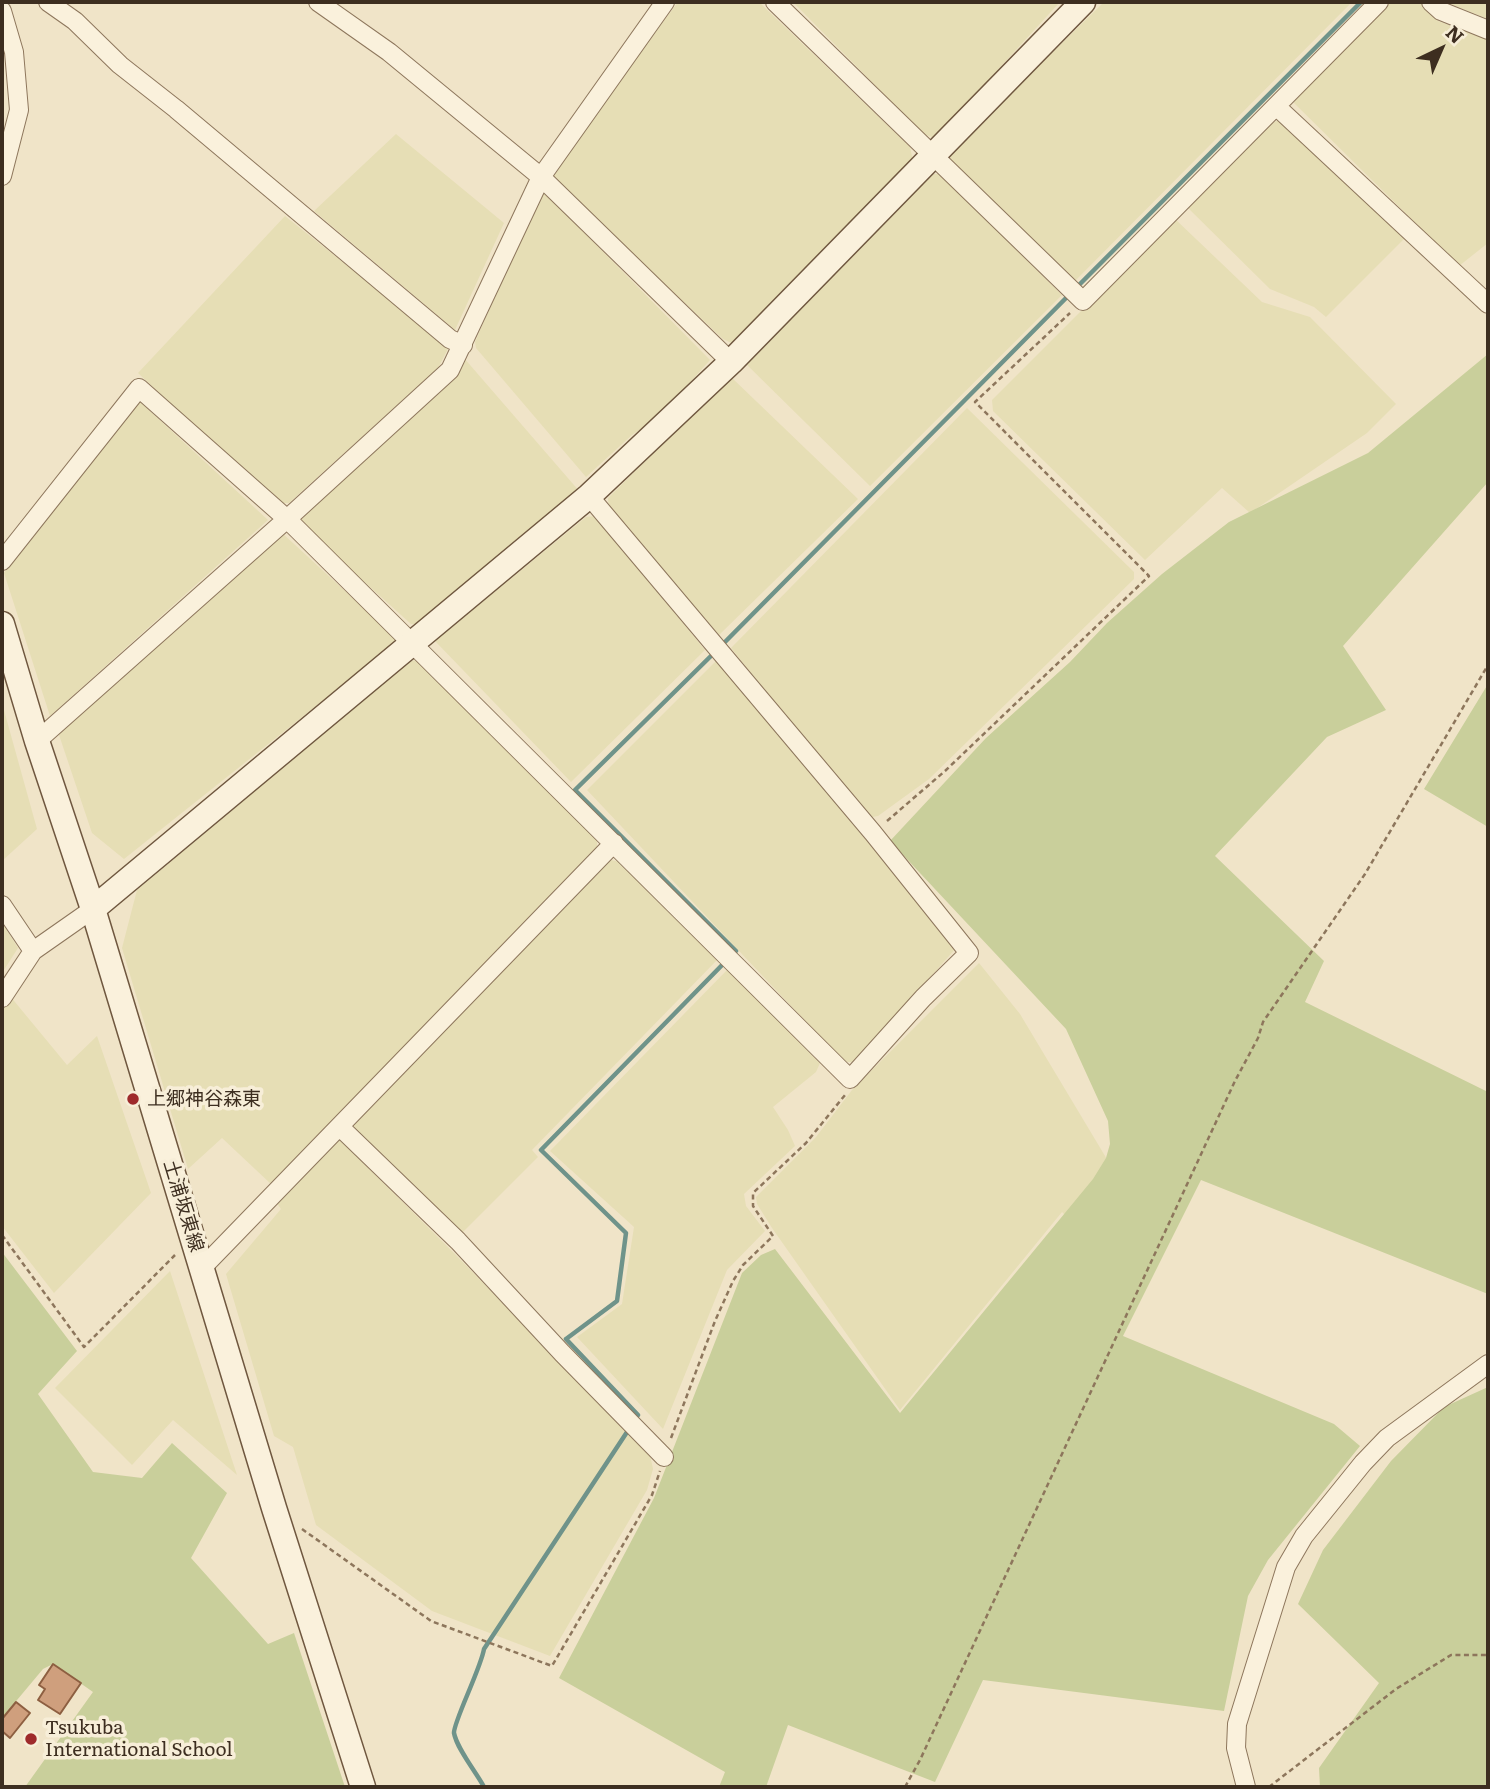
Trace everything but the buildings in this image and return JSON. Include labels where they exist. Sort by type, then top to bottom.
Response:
[{"type":"street","points":[[48,2],[75,21],[120,65],[450,339],[463,345]]},
{"type":"street","points":[[37,741],[450,370],[541,177],[665,2]]},
{"type":"street","points":[[775,2],[1083,301],[1379,2]]},
{"type":"street","points":[[2,998],[33,951],[93,909],[589,496],[731,362],[1083,2]]},
{"type":"street","points":[[1431,2],[1441,11],[1488,30]]},
{"type":"street","points":[[322,3],[389,52],[541,177],[731,362]]},
{"type":"street","points":[[2,11],[14,52],[19,110],[2,176]]},
{"type":"street","points":[[1277,107],[1488,304]]},
{"type":"street","points":[[2,561],[139,387],[287,519],[414,642],[850,1079],[923,998],[969,953],[873,833],[589,496]]},
{"type":"street","name":"土浦坂東線","points":[[2,624],[37,741],[93,909],[274,1508],[363,1787]]},
{"type":"street","points":[[202,1268],[614,843]]},
{"type":"street","points":[[2,905],[33,951]]},
{"type":"street","points":[[340,1127],[458,1241],[664,1457]]},
{"type":"street","points":[[1246,1787],[1236,1748],[1237,1724],[1286,1567],[1304,1536],[1363,1463],[1387,1438],[1488,1364]]},
{"type":"path","points":[[873,833],[945,771],[1149,576],[975,402],[1083,301]]},
{"type":"path","points":[[905,1787],[1258,1038],[1263,1022],[1365,874],[1488,665]]},
{"type":"path","points":[[299,1527],[431,1621],[552,1666],[652,1495],[715,1321],[733,1281],[743,1265],[773,1236],[753,1206],[753,1193],[806,1143],[845,1095],[850,1079]]},
{"type":"path","points":[[2,1235],[85,1347],[192,1238]]},
{"type":"path","points":[[1269,1787],[1396,1689],[1451,1655],[1488,1655]]},
{"type":"shaded area","points":[[678,2],[759,2],[910,147],[913,161],[932,174],[940,174],[1062,295],[870,486],[744,362],[742,348],[723,339],[556,182],[552,171]]},
{"type":"shaded area","points":[[793,2],[1060,2],[935,138],[923,134]]},
{"type":"shaded area","points":[[1104,2],[1352,2],[1074,282],[949,165],[949,154]]},
{"type":"shaded area","points":[[1387,2],[1420,2],[1438,21],[1488,39],[1488,243],[1459,266],[1294,103],[1295,93]]},
{"type":"shaded area","points":[[1446,2],[1488,2],[1488,19],[1448,3]]},
{"type":"shaded area","points":[[1280,120],[1407,236],[1326,317],[1314,307],[1270,289],[1187,207],[1271,123]]},
{"type":"shaded area","points":[[396,134],[504,223],[455,330],[314,211]]},
{"type":"shaded area","points":[[540,193],[545,193],[710,360],[661,415],[632,435],[586,477],[476,348],[475,342]]},
{"type":"shaded area","points":[[285,216],[449,347],[438,368],[289,503],[276,503],[138,373]]},
{"type":"shaded area","points":[[1174,218],[1262,302],[1310,317],[1396,404],[1367,433],[1250,513],[1222,488],[1145,560],[993,411],[992,400]]},
{"type":"shaded area","points":[[464,358],[580,492],[419,624],[411,624],[299,523],[299,515],[454,379]]},
{"type":"shaded area","points":[[731,377],[858,499],[719,635],[609,511],[608,498]]},
{"type":"shaded area","points":[[139,401],[268,520],[50,716],[4,573],[132,403]]},
{"type":"shaded area","points":[[967,408],[1134,572],[1134,579],[929,779],[878,816],[867,818],[731,648]]},
{"type":"shaded area","points":[[595,516],[705,650],[571,782],[435,641],[586,517]]},
{"type":"shaded area","points":[[281,532],[396,638],[395,643],[124,859],[92,833],[57,729]]},
{"type":"shaded area","points":[[419,660],[597,837],[597,848],[272,1185],[222,1138],[188,1169],[122,948],[137,890],[410,661]]},
{"type":"shaded area","points":[[716,661],[957,947],[855,1062],[844,1062],[587,790]]},
{"type":"shaded area","points":[[2,703],[37,829],[2,861]]},
{"type":"shaded area","points":[[611,860],[626,863],[718,959],[532,1150],[538,1157],[462,1233],[355,1130],[353,1121]]},
{"type":"shaded area","points":[[2,922],[18,948],[2,973]]},
{"type":"shaded area","points":[[979,963],[1020,1014],[1126,1191],[1092,1242],[1062,1212],[900,1410],[772,1228],[757,1204],[756,1197],[816,1137],[852,1090]]},
{"type":"shaded area","points":[[727,970],[820,1063],[816,1072],[773,1107],[795,1146],[744,1194],[746,1206],[765,1231],[727,1270],[663,1429],[577,1337],[622,1304],[634,1227],[550,1151]]},
{"type":"shaded area","points":[[10,996],[67,1065],[97,1036],[151,1193],[54,1293],[2,1226],[2,1009]]},
{"type":"shaded area","points":[[338,1138],[650,1455],[653,1469],[647,1490],[550,1656],[432,1611],[316,1525],[293,1447],[274,1436],[226,1274],[281,1209],[276,1202]]},
{"type":"shaded area","points":[[170,1271],[237,1475],[173,1420],[132,1465],[55,1388]]},
{"type":"green space","points":[[1488,354],[1488,482],[1343,646],[1386,710],[1327,737],[1215,856],[1324,961],[1305,1002],[1488,1092],[1488,1294],[1201,1180],[1123,1336],[1334,1424],[1360,1446],[1268,1560],[1248,1596],[1224,1711],[983,1680],[935,1782],[788,1725],[766,1787],[719,1787],[725,1772],[559,1678],[654,1498],[742,1273],[761,1255],[775,1249],[900,1413],[1093,1179],[1106,1158],[1110,1144],[1108,1121],[1066,1029],[890,841],[986,738],[1162,574],[1229,522],[1368,453]]},
{"type":"green space","points":[[1488,684],[1488,827],[1424,789]]},
{"type":"green space","points":[[2,1252],[77,1351],[38,1394],[93,1472],[142,1478],[172,1443],[227,1493],[191,1558],[268,1644],[294,1633],[345,1787],[25,1787],[93,1692],[53,1664],[43,1669],[2,1718]]},
{"type":"green space","points":[[1488,1387],[1488,1787],[1320,1787],[1319,1768],[1379,1683],[1298,1604],[1323,1550],[1391,1461],[1444,1407]]},
{"type":"waterway","points":[[1076,288],[1361,2]]},
{"type":"waterway","points":[[721,646],[1070,294]]},
{"type":"waterway","points":[[715,652],[575,790],[736,951],[732,955]]},
{"type":"waterway","points":[[633,1421],[638,1415],[566,1339],[617,1301],[626,1233],[541,1150],[726,961]]},
{"type":"waterway","points":[[484,1787],[454,1733],[484,1649],[629,1429]]},
{"type":"place","name":"上郷神谷森東","points":[[133,1099]]},
{"type":"place","name":"Tsukuba International School","points":[[31,1739]]}]
